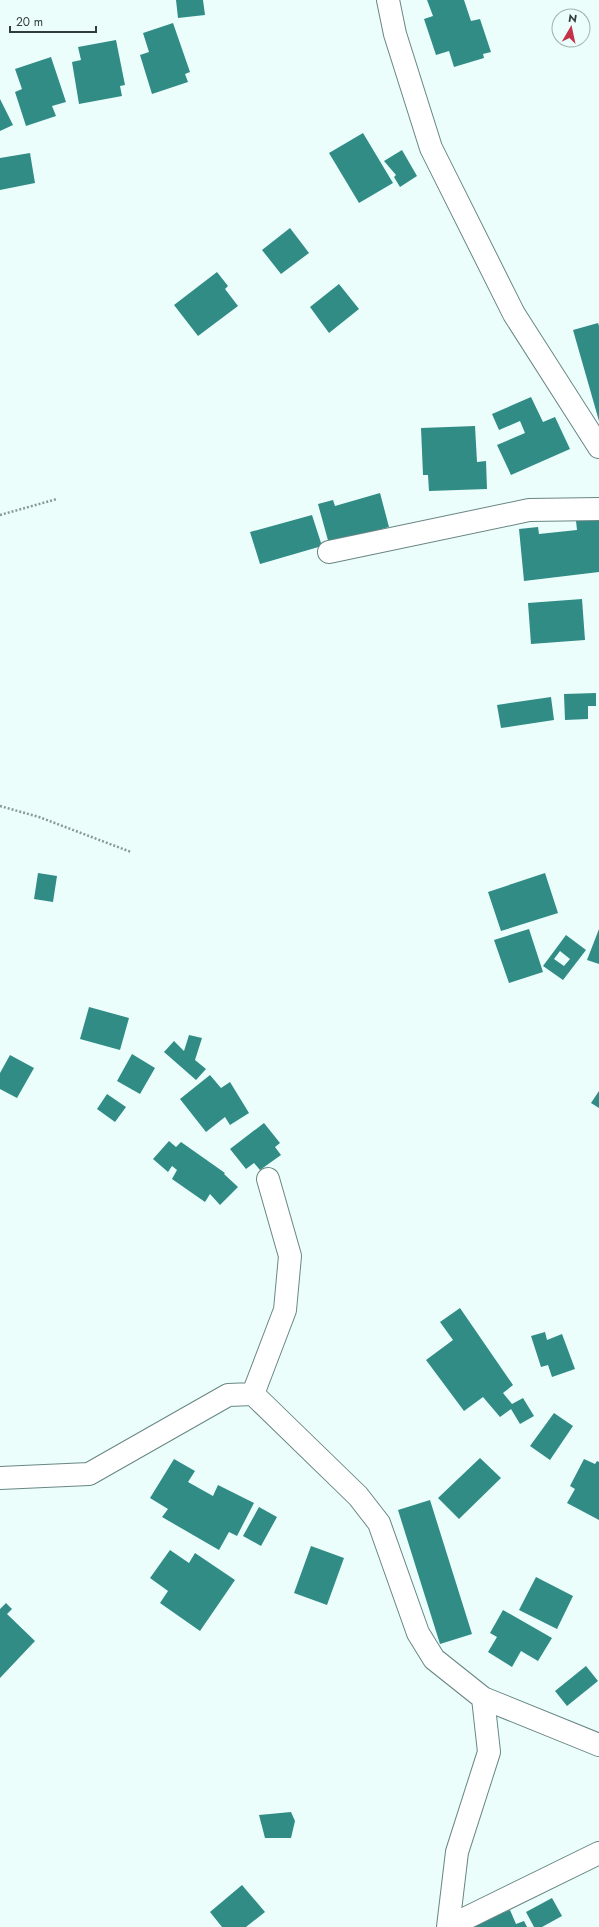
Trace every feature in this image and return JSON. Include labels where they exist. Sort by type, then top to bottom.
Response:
[{"type":"street","points":[[388,0],[395,34],[431,148],[514,314],[599,447]]},
{"type":"street","points":[[329,552],[529,510],[599,509]]},
{"type":"street","points":[[253,1394],[285,1310],[290,1256],[268,1179]]},
{"type":"street","points":[[0,1478],[89,1474],[228,1395],[253,1394],[362,1502],[379,1523],[418,1633],[434,1659],[483,1698],[599,1745]]},
{"type":"street","points":[[448,1927],[457,1852],[489,1752],[483,1698]]},
{"type":"street","points":[[448,1927],[599,1854]]},
{"type":"path","points":[[0,515],[57,499]]},
{"type":"path","points":[[0,806],[39,817],[131,852]]},
{"type":"building","points":[[176,0],[203,0],[205,15],[178,18]]},
{"type":"building","points":[[427,0],[464,0],[471,21],[480,19],[491,52],[483,54],[484,58],[454,67],[449,51],[436,55],[424,19],[433,16]]},
{"type":"building","points":[[173,23],[190,72],[185,74],[188,82],[152,94],[140,55],[149,52],[143,33]]},
{"type":"building","points":[[116,40],[125,85],[120,86],[122,96],[79,104],[72,62],[81,60],[78,47]]},
{"type":"building","points":[[51,57],[66,102],[52,106],[56,116],[26,126],[15,92],[22,89],[15,69]]},
{"type":"building","points":[[0,99],[13,125],[0,131]]},
{"type":"building","points":[[363,133],[393,183],[359,203],[329,153]]},
{"type":"building","points":[[402,150],[417,176],[400,187],[394,177],[396,175],[384,161]]},
{"type":"building","points":[[30,153],[35,183],[0,190],[0,158]]},
{"type":"building","points":[[290,228],[309,253],[281,274],[262,250]]},
{"type":"building","points":[[217,272],[228,286],[225,289],[238,306],[198,336],[174,305]]},
{"type":"building","points":[[339,284],[359,309],[329,333],[310,307]]},
{"type":"building","points":[[598,323],[599,326],[599,421],[573,330]]},
{"type":"building","points":[[531,397],[543,422],[555,417],[570,449],[511,475],[497,445],[525,433],[520,421],[499,430],[492,414]]},
{"type":"building","points":[[475,426],[477,462],[486,461],[487,489],[429,491],[428,475],[423,475],[421,428]]},
{"type":"building","points":[[380,493],[389,527],[329,544],[318,504],[333,500],[335,506]]},
{"type":"building","points":[[312,515],[322,546],[260,564],[250,532]]},
{"type":"building","points":[[599,519],[599,572],[524,581],[519,529],[538,527],[539,534],[577,530],[576,521]]},
{"type":"building","points":[[582,599],[585,640],[531,644],[528,603]]},
{"type":"building","points":[[596,693],[596,706],[588,706],[588,719],[565,720],[564,694]]},
{"type":"building","points":[[551,697],[554,720],[501,728],[497,705]]},
{"type":"building","points":[[38,873],[57,876],[53,902],[34,899]]},
{"type":"building","points":[[545,873],[558,913],[501,931],[488,892]]},
{"type":"building","points":[[529,929],[543,972],[509,983],[494,940]]},
{"type":"building","points":[[599,929],[599,964],[587,960]]},
{"type":"building","points":[[566,935],[586,950],[563,980],[543,966]],"holes":[[[560,951],[570,959],[564,966],[554,959]]]},
{"type":"building","points":[[89,1007],[129,1018],[120,1050],[80,1039]]},
{"type":"building","points":[[189,1035],[202,1038],[195,1060],[206,1069],[196,1080],[164,1052],[174,1041],[184,1051]]},
{"type":"building","points":[[132,1054],[155,1068],[140,1094],[117,1081]]},
{"type":"building","points":[[10,1055],[34,1068],[17,1098],[0,1089],[0,1073]]},
{"type":"building","points":[[210,1075],[221,1088],[230,1082],[249,1113],[230,1125],[225,1117],[206,1132],[180,1099]]},
{"type":"building","points":[[599,1091],[599,1108],[591,1103]]},
{"type":"building","points":[[107,1094],[126,1107],[115,1122],[97,1109]]},
{"type":"building","points":[[264,1123],[280,1143],[275,1147],[281,1155],[260,1170],[254,1163],[246,1169],[230,1149]]},
{"type":"building","points":[[169,1141],[176,1147],[181,1142],[225,1173],[224,1174],[238,1187],[220,1205],[210,1194],[205,1202],[172,1179],[177,1170],[172,1166],[168,1172],[153,1159]]},
{"type":"building","points":[[460,1308],[513,1385],[503,1393],[512,1404],[523,1398],[534,1416],[520,1424],[511,1409],[500,1417],[483,1397],[464,1411],[426,1360],[453,1340],[440,1322]]},
{"type":"building","points":[[545,1332],[547,1340],[562,1334],[575,1369],[552,1377],[548,1365],[541,1367],[531,1336]]},
{"type":"building","points":[[554,1413],[573,1426],[550,1460],[530,1446]]},
{"type":"building","points":[[480,1458],[501,1478],[459,1519],[438,1498]]},
{"type":"building","points":[[174,1459],[195,1471],[188,1482],[213,1496],[218,1485],[254,1503],[237,1536],[229,1532],[219,1550],[162,1517],[168,1509],[150,1498]]},
{"type":"building","points":[[584,1459],[595,1464],[597,1461],[599,1462],[599,1520],[567,1503],[575,1489],[570,1486]]},
{"type":"building","points":[[430,1500],[472,1634],[440,1644],[398,1510]]},
{"type":"building","points":[[259,1507],[277,1517],[261,1546],[243,1536]]},
{"type":"building","points":[[311,1546],[344,1558],[327,1605],[294,1593]]},
{"type":"building","points":[[170,1550],[189,1563],[195,1553],[235,1580],[200,1631],[160,1603],[168,1591],[150,1578]]},
{"type":"building","points":[[536,1577],[573,1596],[557,1629],[519,1610]]},
{"type":"building","points":[[6,1603],[12,1609],[7,1614],[35,1641],[0,1678],[0,1609]]},
{"type":"building","points":[[503,1610],[552,1638],[538,1661],[521,1651],[512,1667],[488,1652],[497,1637],[490,1633]]},
{"type":"building","points":[[586,1666],[598,1681],[567,1706],[555,1691]]},
{"type":"building","points":[[291,1812],[295,1821],[291,1838],[265,1838],[259,1815]]},
{"type":"building","points":[[242,1885],[265,1912],[246,1927],[222,1927],[210,1912]]},
{"type":"building","points":[[552,1898],[562,1916],[542,1927],[534,1927],[526,1912]]},
{"type":"building","points":[[510,1910],[516,1924],[524,1921],[527,1927],[468,1927]]}]
